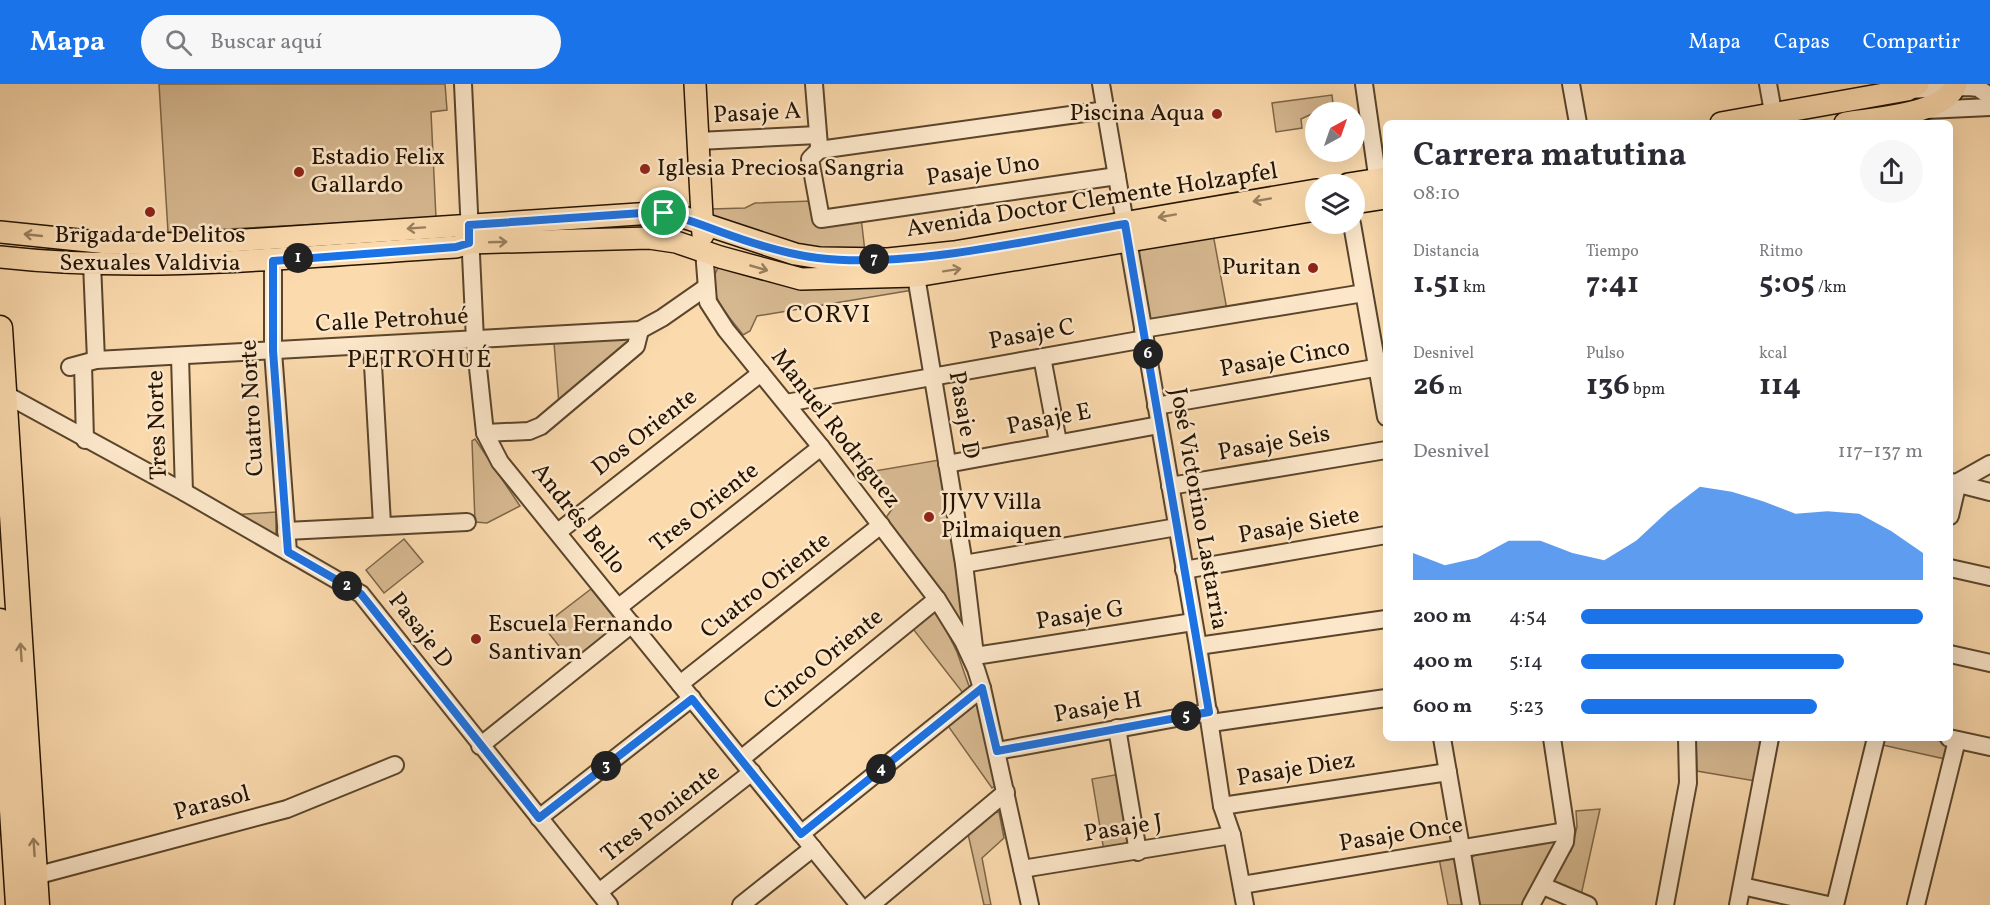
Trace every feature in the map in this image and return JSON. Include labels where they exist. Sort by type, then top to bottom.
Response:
[{"type":"highway","points":[[0,328],[37,905]]},
{"type":"highway","points":[[0,621],[5,775],[18,905]]},
{"type":"main road","points":[[695,84],[704,250]]},
{"type":"main road","points":[[1868,120],[1919,111],[1940,101],[1956,85]]},
{"type":"main road","points":[[1774,119],[1913,87]]},
{"type":"main road","points":[[1365,186],[1383,189]]},
{"type":"main road","points":[[1365,198],[1383,189]]},
{"type":"main road","name":"Avenida Doctor Clemente Holzapfel","points":[[469,234],[649,238],[676,242],[801,279],[916,276],[1127,233],[1305,193]]},
{"type":"main road","name":"Avenida Doctor Clemente Holzapfel","points":[[469,234],[653,213],[677,215],[795,254],[859,259],[954,252],[1305,211]]},
{"type":"main road","points":[[0,232],[108,243],[185,244],[469,234]]},
{"type":"main road","points":[[0,257],[92,263],[178,264],[273,261],[456,247],[469,234]]},
{"type":"street","name":"Andrés Bello","points":[[463,84],[475,340],[485,433],[500,462],[859,905]]},
{"type":"street","points":[[818,143],[814,85],[832,84]]},
{"type":"street","name":"José Victorino Lastarria","points":[[1101,84],[1192,622],[1198,646],[1222,806],[1232,835],[1245,905]]},
{"type":"street","points":[[1364,84],[1383,189]]},
{"type":"street","points":[[1571,84],[1577,120]]},
{"type":"street","points":[[1768,84],[1774,119]]},
{"type":"street","points":[[1913,87],[1956,85],[1978,88],[1990,96]]},
{"type":"street","points":[[1919,111],[1990,107]]},
{"type":"street","name":"Pasaje A","points":[[698,141],[818,143],[1106,110]]},
{"type":"street","name":"Pasaje Uno","points":[[818,143],[810,159],[818,216],[821,219],[1117,176]]},
{"type":"street","points":[[1354,234],[1364,292],[1382,367]]},
{"type":"street","name":"Manuel Rodríguez","points":[[704,250],[705,288],[708,302],[720,321],[821,447],[937,599],[976,663],[1030,905]]},
{"type":"street","name":"Cuatro Norte","points":[[273,261],[273,351],[288,552]]},
{"type":"street","points":[[85,440],[83,364],[92,263]]},
{"type":"street","name":"Pasaje D","points":[[916,276],[964,564],[976,663]]},
{"type":"street","name":"Calle Petrohué","points":[[83,364],[640,330],[705,288]]},
{"type":"street","name":"Pasaje C","points":[[786,403],[1042,357],[1144,334],[1364,292]]},
{"type":"street","points":[[485,433],[529,431],[541,426],[636,346],[640,330]]},
{"type":"street","points":[[372,346],[382,525]]},
{"type":"street","name":"Tres Norte","points":[[180,357],[184,492]]},
{"type":"street","points":[[1042,357],[1058,442]]},
{"type":"street","name":"Pasaje Cinco","points":[[1156,406],[1382,367]]},
{"type":"street","name":"Dos Oriente","points":[[558,532],[761,373]]},
{"type":"street","name":"Pasaje D","points":[[3,393],[85,440],[184,492],[361,594],[604,899]]},
{"type":"street","name":"Pasaje E","points":[[947,464],[1160,424]]},
{"type":"street","name":"Tres Oriente","points":[[619,608],[821,447]]},
{"type":"street","name":"Pasaje Seis","points":[[1170,486],[1383,450]]},
{"type":"street","points":[[1954,482],[1990,464]]},
{"type":"street","points":[[1954,482],[1990,492]]},
{"type":"street","points":[[286,531],[467,522]]},
{"type":"street","name":"Cuatro Oriente","points":[[680,684],[881,525]]},
{"type":"street","points":[[964,564],[1177,527]]},
{"type":"street","name":"Pasaje Siete","points":[[1184,570],[1383,536]]},
{"type":"street","points":[[1953,569],[1990,577]]},
{"type":"street","name":"Cinco Oriente","points":[[741,759],[937,599]]},
{"type":"street","points":[[1198,646],[1383,619]]},
{"type":"street","name":"Pasaje G","points":[[976,663],[1192,622]]},
{"type":"street","points":[[480,746],[632,624]]},
{"type":"street","points":[[1953,655],[1990,663]]},
{"type":"street","points":[[801,834],[982,688]]},
{"type":"street","name":"Pasaje H","points":[[997,751],[1117,728],[1383,698]]},
{"type":"street","points":[[539,818],[692,699]]},
{"type":"street","points":[[1117,728],[1138,852]]},
{"type":"street","points":[[1953,739],[1990,747]]},
{"type":"street","points":[[1443,741],[1471,905]]},
{"type":"street","points":[[1531,905],[1565,842],[1566,831],[1552,741]]},
{"type":"street","points":[[1665,905],[1687,792],[1687,741]]},
{"type":"street","points":[[1738,905],[1769,741]]},
{"type":"street","points":[[1835,905],[1875,741]]},
{"type":"street","points":[[1916,905],[1953,741]]},
{"type":"street","name":"Parasol","points":[[36,876],[287,809],[395,765]]},
{"type":"street","name":"Tres Poniente","points":[[604,899],[752,772]]},
{"type":"street","name":"Pasaje Diez","points":[[1222,806],[1448,772]]},
{"type":"street","points":[[872,905],[1006,792]]},
{"type":"street","name":"Pasaje Once","points":[[1242,885],[1566,831]]},
{"type":"street","name":"Pasaje J","points":[[1022,869],[1232,835]]},
{"type":"street","points":[[741,905],[813,848]]},
{"type":"street","points":[[1543,886],[1588,905]]},
{"type":"street","points":[[1742,886],[1828,905]]},
{"type":"shaded area","name":"Estadio Felix Gallardo","points":[[159,84],[445,84],[447,110],[431,112],[436,218],[168,232]]},
{"type":"shaded area","points":[[1332,95],[1333,102],[1305,102],[1305,117],[1301,119],[1302,128],[1276,132],[1272,103]]},
{"type":"shaded area","points":[[812,201],[815,222],[861,217],[865,252],[804,249],[712,216],[711,209],[745,208],[755,203]]},
{"type":"shaded area","points":[[1213,234],[1227,310],[1150,323],[1139,252],[1147,245]]},
{"type":"shaded area","points":[[725,266],[908,285],[913,290],[757,316],[750,331],[743,335],[725,312],[716,295],[714,277],[718,268]]},
{"type":"shaded area","points":[[626,336],[631,339],[559,405],[554,343]]},
{"type":"shaded area","points":[[475,439],[520,506],[487,523],[475,522],[472,441]]},
{"type":"shaded area","points":[[939,460],[969,640],[885,519],[892,509],[863,473]]},
{"type":"shaded area","points":[[276,512],[276,536],[232,515]]},
{"type":"shaded area","points":[[404,539],[423,562],[384,593],[366,570]]},
{"type":"shaded area","points":[[591,589],[621,626],[574,665],[543,626]]},
{"type":"shaded area","points":[[935,608],[957,652],[970,689],[963,693],[910,625]]},
{"type":"shaded area","points":[[977,699],[996,785],[992,788],[946,723]]},
{"type":"shaded area","points":[[1696,741],[1763,741],[1755,781],[1697,771]]},
{"type":"shaded area","points":[[1878,741],[1940,741],[1948,746],[1945,759],[1878,744]]},
{"type":"shaded area","points":[[1120,774],[1132,843],[1104,851],[1092,779]]},
{"type":"shaded area","points":[[1600,809],[1580,900],[1541,880],[1526,905],[1478,905],[1470,859],[1479,852],[1554,841],[1571,851],[1577,827],[1576,811]]},
{"type":"shaded area","points":[[999,812],[1004,838],[982,858],[991,905],[984,905],[968,834],[991,813]]},
{"type":"shaded area","points":[[1455,855],[1465,905],[1448,905],[1439,858]]},
{"type":"place","name":"Piscina Aqua","points":[[1217,114]]},
{"type":"place","name":"Iglesia Preciosa Sangria","points":[[645,169]]},
{"type":"place","name":"Estadio Felix Gallardo","points":[[299,172]]},
{"type":"place","name":"Brigada de Delitos Sexuales Valdivia","points":[[150,212]]},
{"type":"place","name":"Puritan","points":[[1313,268]]},
{"type":"place","name":"JJVV Villa Pilmaiquen","points":[[929,517]]},
{"type":"place","name":"Escuela Fernando Santivan","points":[[476,639]]},
{"type":"district","name":"CORVI","points":[[829,315]]},
{"type":"district","name":"PETROHUÉ","points":[[420,360]]},
{"type":"route","points":[[664,213],[677,215],[722,232],[795,254],[849,259],[888,259],[954,252],[1125,224],[1209,712],[997,751],[982,688],[801,834],[692,699],[539,818],[361,594],[288,552],[273,351],[273,261],[314,256],[456,247],[469,243],[469,225],[664,213]]}]
